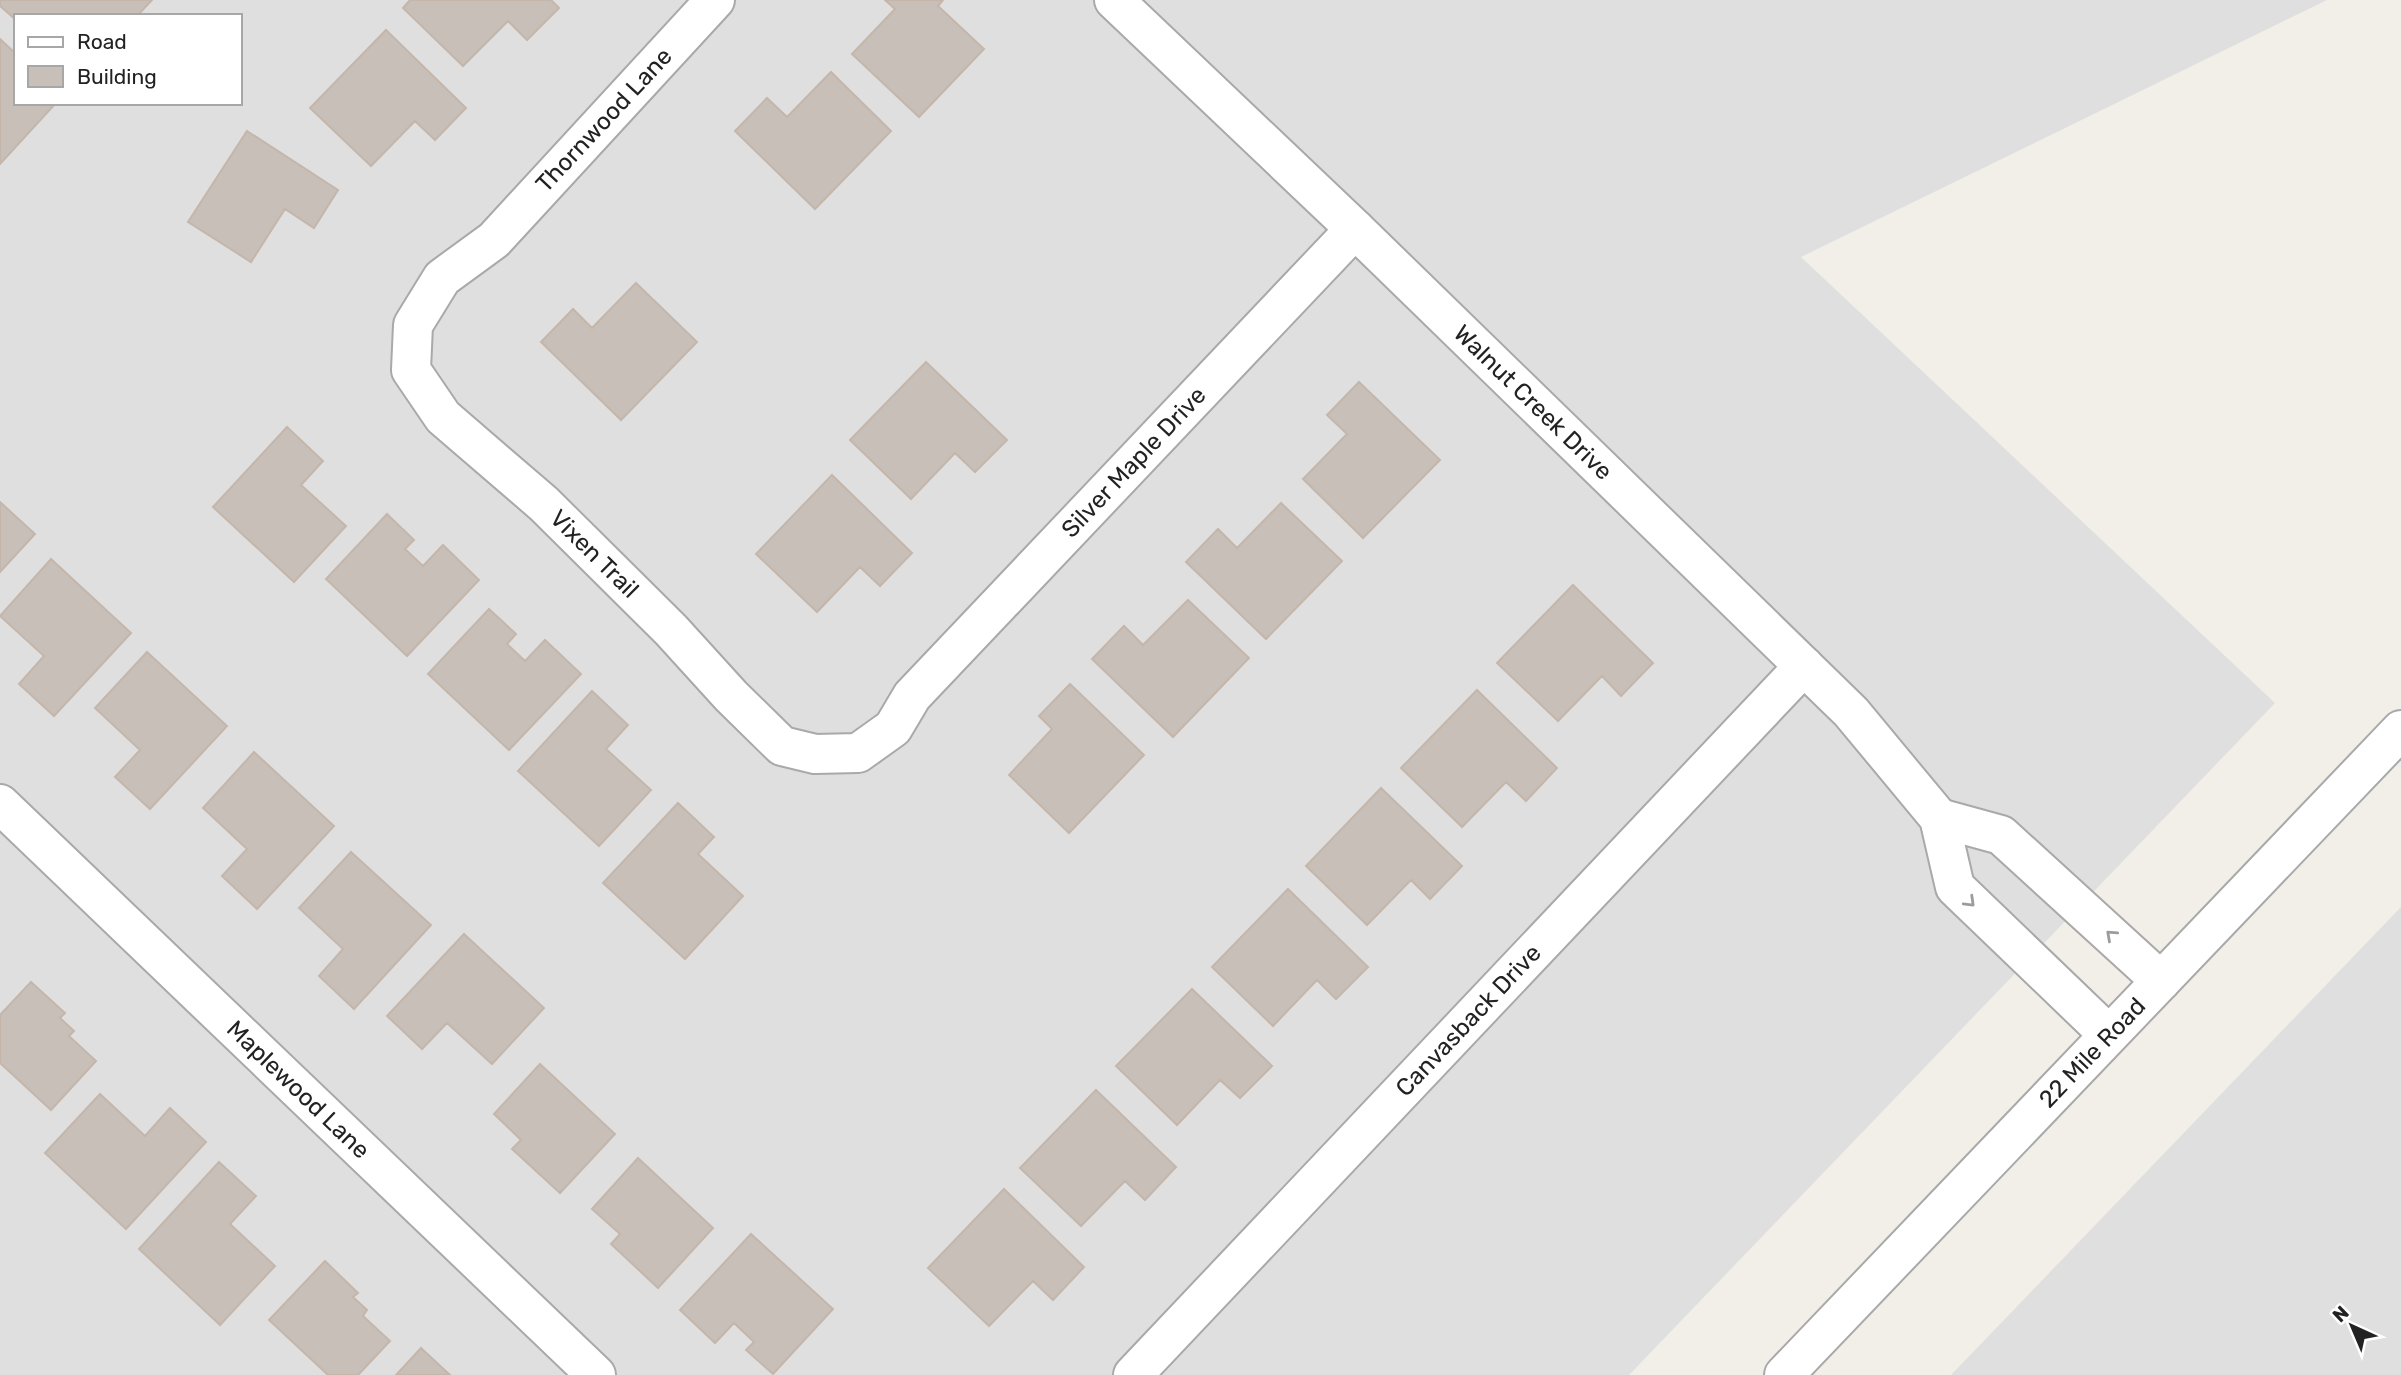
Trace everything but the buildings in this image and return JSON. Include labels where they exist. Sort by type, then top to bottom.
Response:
[{"type":"street","name":"Thornwood Lane","points":[[494,240],[715,0]]},
{"type":"street","name":"Walnut Creek Drive","points":[[1114,0],[1355,229],[1851,712],[1939,818],[1955,887],[2108,1034]]},
{"type":"street","name":"Silver Maple Drive","points":[[912,696],[1355,229]]},
{"type":"street","name":"Vixen Trail","points":[[494,240],[442,278],[413,325],[411,370],[443,417],[544,503],[782,746],[815,754],[858,753],[893,728],[912,696]]},
{"type":"street","name":"Canvasback Drive","points":[[1133,1375],[1804,666]]},
{"type":"street","name":"22 Mile Road","points":[[1784,1375],[2401,730]]},
{"type":"street","name":"Maplewood Lane","points":[[0,804],[596,1375]]},
{"type":"street","points":[[1939,818],[2001,835],[2161,981]]},
{"type":"shaded area","points":[[0,0],[2327,0],[1801,257],[2275,703],[1629,1375],[0,1375]]},
{"type":"shaded area","points":[[2401,907],[2401,1375],[1951,1375]]}]
